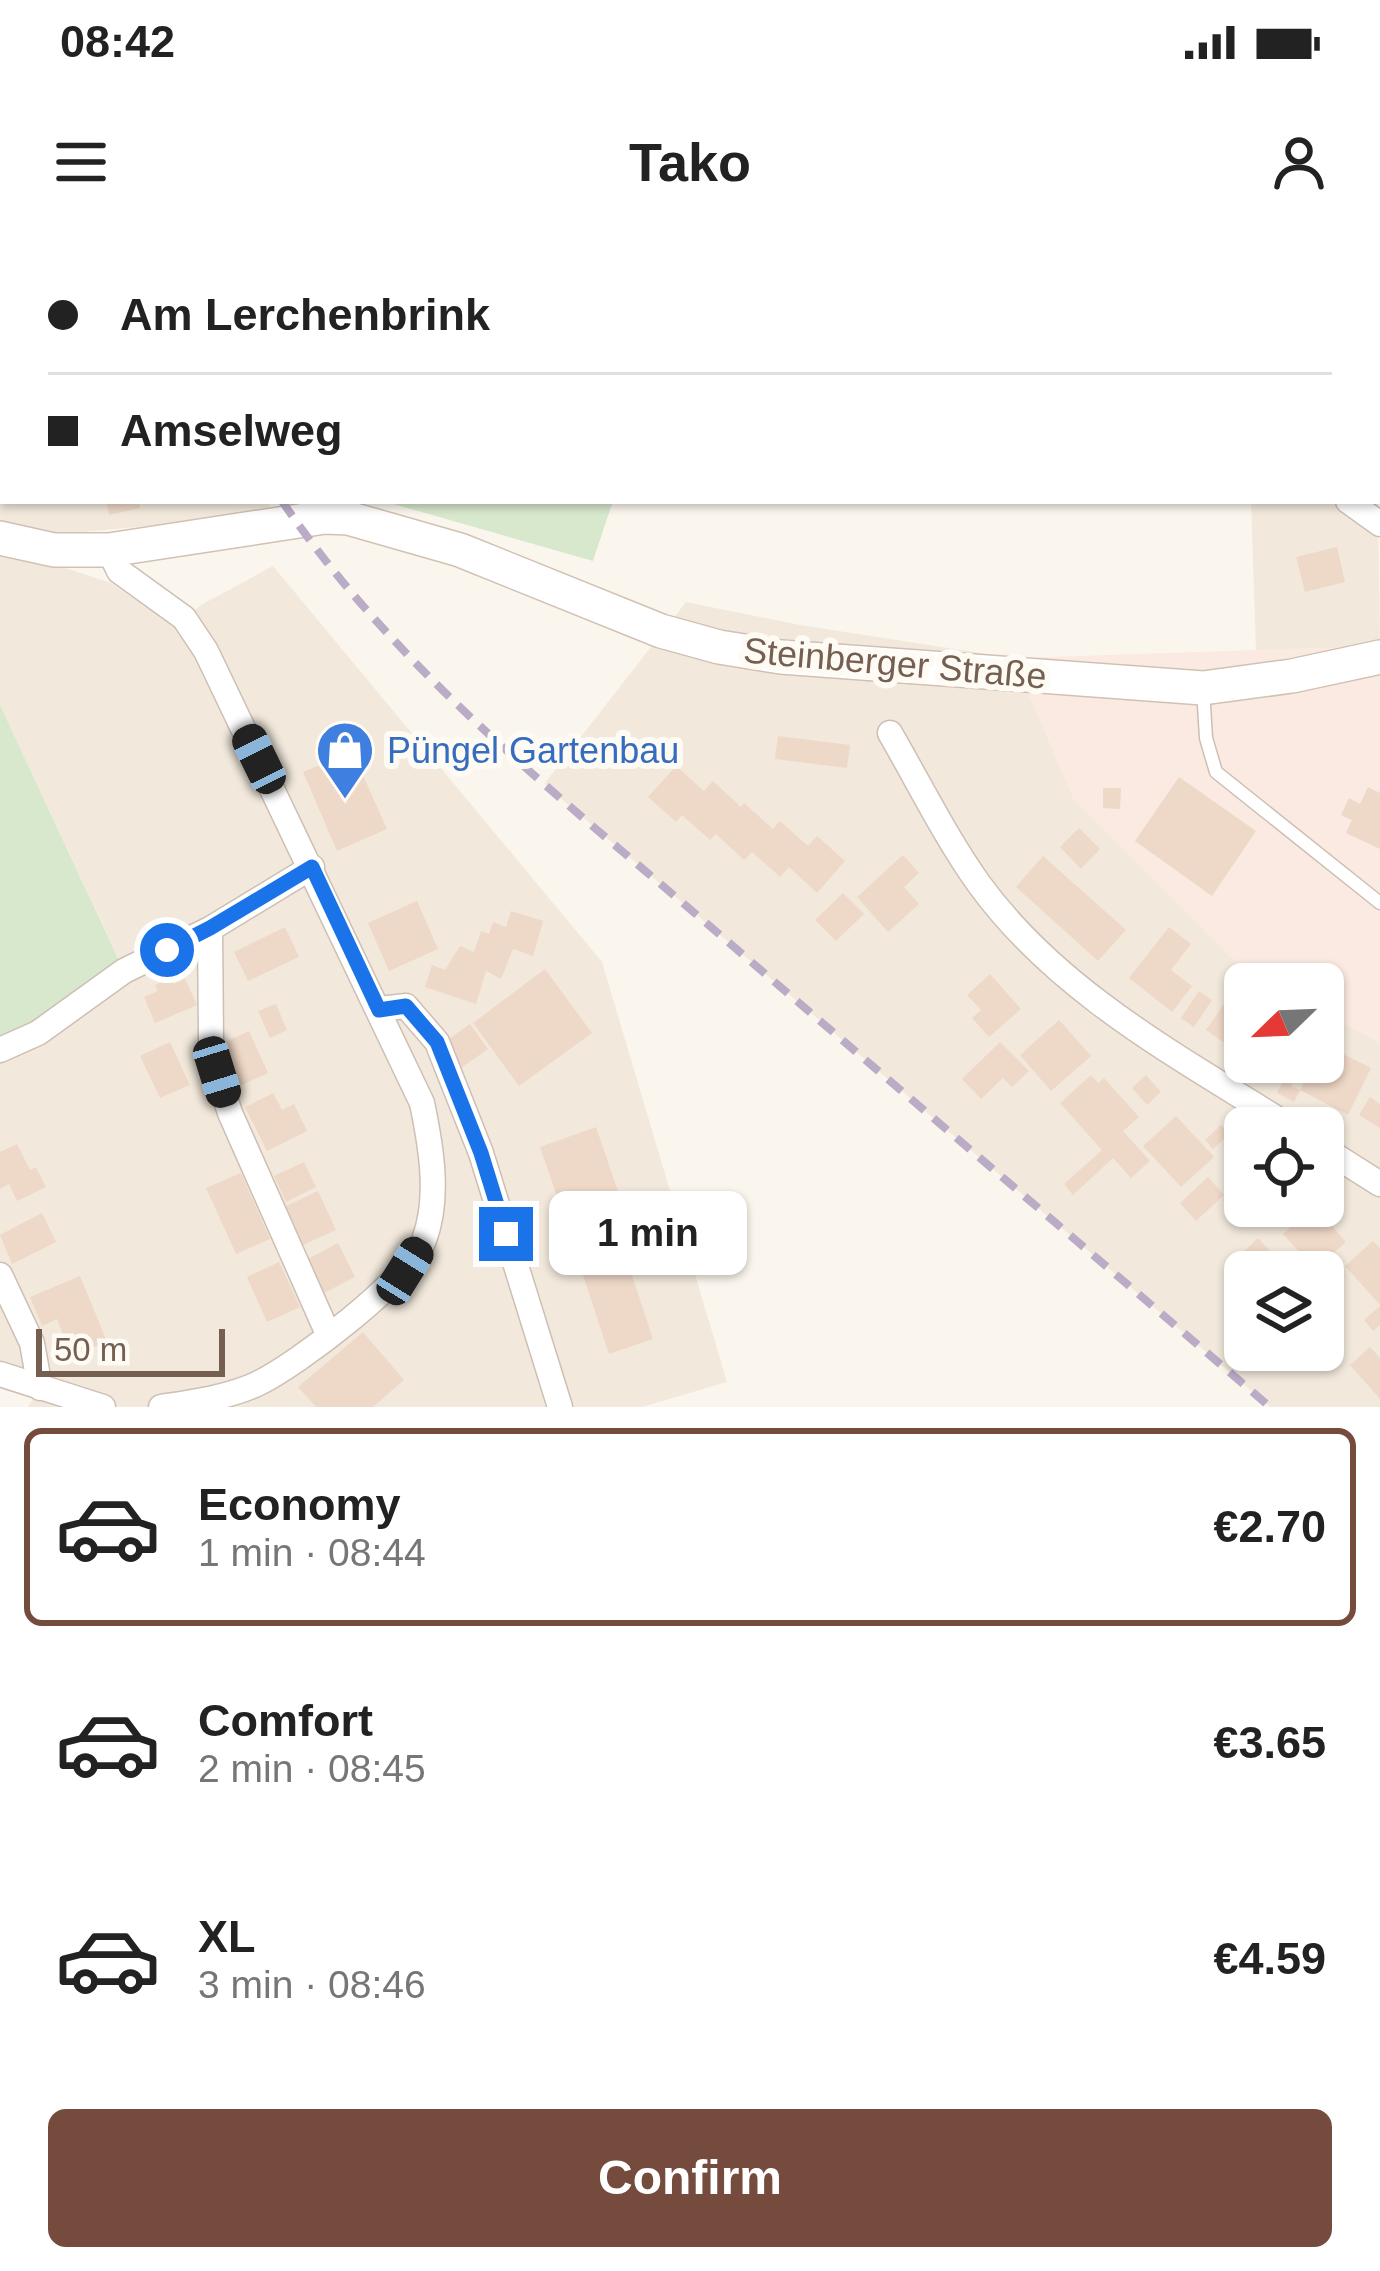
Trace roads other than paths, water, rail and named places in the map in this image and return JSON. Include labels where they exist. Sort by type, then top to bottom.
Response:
[{"type":"street","points":[[1352,504],[1380,524]]},
{"type":"street","name":"Steinberger Straße","points":[[0,538],[53,550],[109,550],[325,517],[344,510],[460,550],[661,631],[719,646],[838,662],[1203,688],[1380,657]]},
{"type":"street","points":[[109,550],[119,571],[184,618],[206,651],[422,1103],[432,1150],[431,1203],[424,1240],[405,1271],[293,1363],[255,1385],[161,1407]]},
{"type":"street","points":[[890,733],[980,884],[1042,956],[1128,1025],[1259,1107]]},
{"type":"street","points":[[0,1050],[38,1033],[124,970],[210,928],[312,867]]},
{"type":"street","points":[[210,928],[211,1040],[217,1072],[230,1113],[328,1334]]},
{"type":"street","points":[[379,1010],[406,1006],[437,1042],[481,1153],[560,1407]]},
{"type":"street","points":[[1344,1161],[1380,1184]]},
{"type":"street","points":[[0,1275],[32,1343],[40,1388]]},
{"type":"street","points":[[0,1374],[103,1407]]},
{"type":"lane","points":[[1203,688],[1205,737],[1216,772],[1380,903]]},
{"type":"railway","points":[[284,504],[374,619],[479,725],[1270,1407]]},
{"type":"place","name":"Püngel Gartenbau","points":[[345,801]]}]
